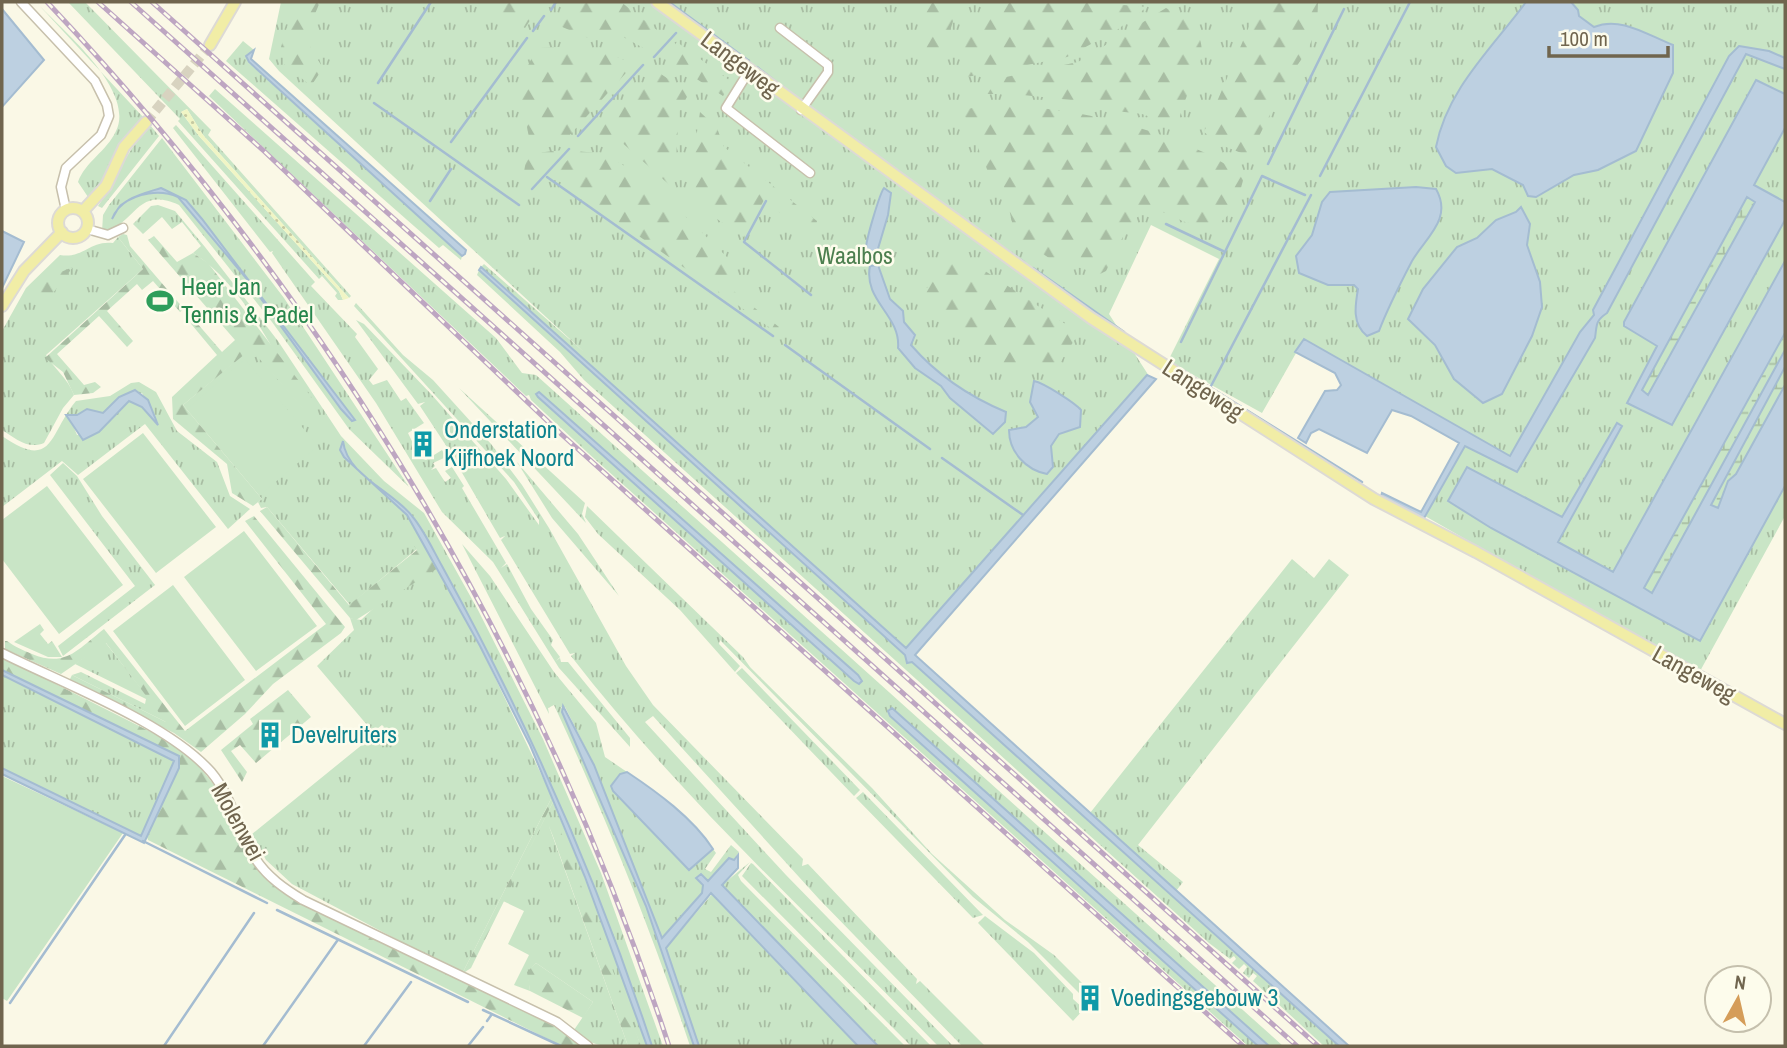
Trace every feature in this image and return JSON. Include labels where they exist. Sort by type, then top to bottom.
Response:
[{"type":"main road","points":[[210,45],[235,2]]},
{"type":"main road","name":"Langeweg","points":[[657,2],[801,110],[1091,318],[1374,499],[1476,552],[1785,724]]},
{"type":"main road","points":[[83,211],[106,186],[124,148],[146,121]]},
{"type":"main road","points":[[75,208],[83,211],[88,220],[87,229],[75,238],[62,233],[58,220],[66,210],[75,208]]},
{"type":"main road","points":[[2,306],[24,271],[62,233]]},
{"type":"street","points":[[21,2],[95,81],[107,105],[109,116],[101,135],[66,168],[61,187],[66,210]]},
{"type":"street","points":[[780,28],[828,65],[828,72],[801,110]]},
{"type":"street","points":[[750,71],[726,108],[810,173]]},
{"type":"street","points":[[87,229],[108,235],[123,228]]},
{"type":"street","name":"Molenwei","points":[[2,653],[157,730],[186,749],[212,774],[256,859],[269,875],[293,894],[558,1022],[588,1046]]},
{"type":"green space","points":[[36,2],[78,44],[100,70]]},
{"type":"green space","points":[[68,2],[85,2],[211,130],[208,135],[351,296],[349,298],[203,135],[187,109],[181,112],[199,136],[339,291],[343,300],[338,300],[335,296],[337,293],[322,276],[319,279],[178,121],[180,119]]},
{"type":"green space","name":"Waalbos","points":[[281,2],[1785,2],[1785,516],[1699,673],[1425,516],[1465,446],[1419,405],[1304,339],[1262,413],[1168,361],[1219,259],[1151,225],[1109,314],[1149,376],[908,653],[481,267],[484,264],[584,352],[279,71],[269,59]]},
{"type":"green space","points":[[295,2],[320,2],[309,28],[311,49],[323,68],[311,86],[284,64],[281,47]]},
{"type":"green space","points":[[480,2],[542,2],[525,28]]},
{"type":"green space","points":[[568,2],[621,2],[662,34],[649,51],[614,32],[607,38],[596,33],[588,38],[553,23]]},
{"type":"green space","points":[[921,2],[959,2],[941,60],[931,65],[920,52]]},
{"type":"green space","points":[[984,2],[1088,2],[1147,7],[1117,30],[1067,57],[962,78],[961,56]]},
{"type":"green space","points":[[1263,2],[1318,3],[1317,26],[1308,50],[1289,77],[1249,156],[1221,145],[1204,132],[1254,15]]},
{"type":"green space","points":[[1166,8],[1187,21],[1198,34],[1202,48],[1200,62],[1178,127],[1142,114],[1116,111],[1090,102],[1014,94],[962,94],[968,85],[1078,62]]},
{"type":"green space","points":[[243,41],[254,50],[247,56],[249,63],[462,256],[461,260],[443,245],[439,248],[226,61]]},
{"type":"green space","points":[[677,42],[733,83],[723,96],[664,58]]},
{"type":"green space","points":[[564,47],[612,55],[634,64],[568,137],[530,142],[522,103],[521,79],[537,48]]},
{"type":"green space","points":[[100,70],[143,117],[122,140],[102,183],[88,197],[78,182],[86,168],[112,138],[119,115],[116,97]]},
{"type":"green space","points":[[655,70],[689,93],[679,112],[674,189],[618,139],[592,136]]},
{"type":"green space","points":[[215,89],[496,338],[522,373],[536,375],[1283,1046],[1248,1046],[588,453],[531,400],[529,395],[526,396],[209,96]]},
{"type":"green space","points":[[997,106],[1058,110],[1160,134],[1220,161],[1244,177],[1237,201],[1230,213],[1211,228],[1185,222],[1151,207],[1129,227],[1106,271],[1100,274],[1049,258],[1015,235],[1004,187],[989,174],[962,109]]},
{"type":"green space","points":[[700,112],[717,128],[724,147],[817,221],[813,239],[764,200],[744,237],[687,199]]},
{"type":"green space","points":[[150,125],[159,136],[102,208],[98,206],[135,144]]},
{"type":"green space","points":[[176,125],[315,282],[311,286],[357,334],[355,337],[378,369],[369,380],[373,385],[387,380],[401,401],[406,398],[424,423],[408,433],[420,458],[426,460],[442,450],[446,457],[433,463],[435,466],[431,470],[436,468],[445,482],[451,478],[445,471],[452,467],[506,563],[501,568],[507,564],[531,609],[553,640],[551,645],[560,657],[556,661],[560,658],[561,662],[568,662],[630,738],[630,747],[559,668],[493,562],[442,512],[376,403],[273,251],[270,252],[173,128]]},
{"type":"green space","points":[[162,138],[284,298],[409,487],[349,429],[272,322],[179,205],[164,200],[144,203],[122,222],[102,232],[103,215],[109,205]]},
{"type":"green space","points":[[563,150],[521,190],[527,154]]},
{"type":"green space","points":[[576,151],[600,154],[618,162],[670,202],[731,261],[731,289],[779,327],[776,332],[553,176]]},
{"type":"green space","points":[[1747,196],[1755,202],[1649,396],[1642,391]]},
{"type":"green space","points":[[158,205],[175,211],[205,247],[278,341],[341,436],[384,481],[424,513],[478,610],[543,739],[601,873],[663,1046],[652,1046],[616,943],[575,842],[483,644],[480,646],[552,797],[462,974],[292,884],[266,860],[252,834],[384,727],[382,725],[373,732],[317,666],[354,630],[350,618],[361,620],[380,602],[438,567],[415,546],[417,549],[350,605],[267,507],[261,508],[258,502],[262,499],[183,405],[251,348],[305,410],[271,346],[244,303],[228,283],[193,253],[201,246],[182,222],[172,229],[162,217],[143,234],[133,224],[151,206]]},
{"type":"green space","points":[[127,235],[130,246],[184,309],[180,312],[153,281],[142,290],[137,284],[107,311],[133,341],[127,347],[99,316],[57,354],[84,385],[95,382],[101,387],[93,393],[74,395],[63,372],[45,358],[143,269],[118,237]]},
{"type":"green space","points":[[154,236],[177,262],[193,253],[208,263],[316,403],[305,411],[251,349],[183,405],[262,499],[253,506],[232,493],[227,464],[173,419],[172,397],[217,355],[187,319],[190,315],[222,352],[235,340],[148,240]]},
{"type":"green space","points":[[118,237],[143,269],[46,355],[74,395],[63,408],[44,443],[33,445],[22,442],[2,430],[2,331],[26,288],[60,255],[68,256],[98,244],[113,243]]},
{"type":"green space","points":[[950,256],[973,263],[1079,333],[1054,372],[1000,363],[924,292]]},
{"type":"green space","points":[[73,267],[47,301],[69,315],[66,320],[31,303],[51,276]]},
{"type":"green space","points":[[479,270],[906,655],[907,663],[912,662],[1340,1046],[1324,1046],[1253,981],[1257,976],[1253,973],[1249,978],[1243,973],[1247,967],[1244,964],[1239,969],[1232,963],[1236,959],[1234,956],[1230,959],[1209,943],[584,380],[560,352],[477,275]]},
{"type":"green space","points":[[356,303],[403,355],[433,380],[491,444],[522,485],[626,666],[653,705],[803,859],[802,866],[808,864],[917,979],[916,984],[920,981],[985,1046],[962,1046],[819,899],[653,716],[645,722],[786,875],[953,1046],[938,1046],[702,808],[613,708],[571,656],[575,653],[570,654],[501,540],[505,536],[500,538],[420,406],[425,402],[418,404],[356,320],[364,324],[431,394],[506,479],[539,525],[539,520],[514,482],[354,306]]},
{"type":"green space","points":[[1785,333],[1785,350],[1651,593],[1644,588]]},
{"type":"green space","points":[[245,359],[318,446],[260,495],[187,409]]},
{"type":"green space","points":[[1785,367],[1785,385],[1736,474],[1728,481],[1717,509],[1710,505]]},
{"type":"green space","points":[[139,382],[156,392],[177,431],[217,462],[230,496],[250,509],[228,529],[145,424],[78,475],[62,461],[2,507],[2,436],[19,446],[32,450],[41,449],[54,436],[76,401],[110,396],[131,383]],"holes":[[[142,393],[158,423],[142,407],[129,401],[99,432],[77,435],[70,418],[93,410],[103,413]]]},
{"type":"green space","points":[[459,388],[585,503],[582,514],[586,523]]},
{"type":"green space","points":[[143,433],[216,527],[156,573],[83,479]]},
{"type":"green space","points":[[517,462],[578,534],[619,596],[552,518]]},
{"type":"green space","points":[[63,463],[77,476],[102,516],[155,585],[63,656],[58,646],[135,586],[50,475]]},
{"type":"green space","points":[[47,486],[123,585],[59,634],[2,559],[2,520]]},
{"type":"green space","points":[[587,506],[743,657],[872,788],[932,854],[1005,920],[1054,955],[1089,990],[1082,996],[1028,942],[973,897],[720,640],[719,644],[740,666],[735,672],[680,610],[598,534],[585,517]]},
{"type":"green space","points":[[267,507],[349,605],[417,550],[414,546],[424,543],[438,568],[356,620],[350,618],[260,511]]},
{"type":"green space","points":[[254,516],[345,627],[341,633],[273,684],[245,714],[201,752],[174,733],[69,681],[72,675],[166,722],[106,643],[61,674],[5,649],[7,641],[44,658],[63,658],[104,629],[185,731],[326,624],[245,521]]},
{"type":"green space","points":[[244,531],[317,626],[256,671],[184,577]]},
{"type":"green space","points":[[462,544],[490,576],[554,672],[596,723],[605,757],[627,772],[611,785],[613,791],[689,870],[713,849],[716,853],[705,869],[711,872],[731,845],[739,852],[734,860],[729,858],[708,881],[697,878],[704,885],[702,893],[662,938],[594,765],[565,707],[561,707],[646,906],[694,1046],[690,1046],[627,874],[554,705],[548,708],[549,714]]},
{"type":"green space","points":[[1292,559],[1314,578],[1329,559],[1349,575],[1138,845],[1183,882],[1176,891],[1090,813]]},
{"type":"green space","points":[[173,585],[245,680],[185,726],[113,631]]},
{"type":"green space","points":[[40,624],[44,630],[40,634],[48,644],[52,641],[62,657],[48,657],[14,642]]},
{"type":"green space","points":[[105,642],[168,723],[72,675],[81,672],[145,704],[146,699],[75,664]]},
{"type":"green space","points":[[2,657],[161,737],[194,760],[219,791],[251,857],[281,891],[328,917],[564,1029],[581,1046],[562,1046],[148,840],[147,837],[179,768],[179,756],[2,670]]},
{"type":"green space","points":[[742,668],[860,790],[854,796],[736,673]]},
{"type":"green space","points":[[2,675],[174,761],[141,836],[2,768]]},
{"type":"green space","points":[[288,690],[311,717],[256,763],[240,745],[231,751],[247,772],[242,782],[221,750],[253,724],[250,719]]},
{"type":"green space","points":[[2,776],[123,833],[7,1001],[2,998]]},
{"type":"green space","points":[[863,792],[983,915],[973,918],[856,798]]},
{"type":"green space","points":[[552,797],[553,802],[471,968],[462,974]]},
{"type":"green space","points":[[553,802],[606,928],[647,1046],[641,1046],[549,826],[628,1046],[599,1045],[574,1030],[593,1002],[536,963],[528,972],[530,991],[514,985],[529,955],[508,944],[524,911],[503,901]]},
{"type":"green space","points":[[557,821],[641,1046],[628,1046],[549,825]]},
{"type":"green space","points":[[750,862],[738,875],[741,881],[905,1046],[878,1046],[722,885]]},
{"type":"green space","points":[[751,863],[931,1046],[911,1046],[742,876]]},
{"type":"green space","points":[[713,893],[858,1046],[699,1046],[666,948]]},
{"type":"green space","points":[[985,916],[1034,953],[1073,994],[1073,999],[1084,1009],[1073,1021],[978,923]]},
{"type":"green space","points":[[536,963],[593,1002],[583,1018],[530,991],[527,972]]},
{"type":"sand","points":[[187,109],[203,135],[349,298],[343,300],[339,291],[199,136],[181,112]]},
{"type":"water","points":[[1526,2],[1571,2],[1578,10],[1579,16],[1594,27],[1604,24],[1624,25],[1673,45],[1673,73],[1636,151],[1598,170],[1574,175],[1536,197],[1528,196],[1523,185],[1492,169],[1456,173],[1446,166],[1436,147],[1450,106],[1461,87]]},
{"type":"water","points":[[2,9],[44,60],[2,107]]},
{"type":"water","points":[[1739,46],[1769,51],[1785,58],[1785,69],[1746,54],[1607,313],[1598,321],[1595,338],[1517,472],[1465,446],[1423,520],[1381,496],[1382,493],[1421,512],[1459,443],[1411,416],[1392,410],[1367,453],[1319,429],[1311,433],[1306,443],[1298,438],[1325,391],[1337,390],[1341,385],[1335,373],[1295,352],[1304,339],[1510,456],[1580,332],[1594,315],[1593,310],[1729,56]]},
{"type":"water","points":[[254,50],[251,59],[466,250],[465,254],[462,256],[249,62],[246,56]]},
{"type":"water","points":[[1756,80],[1785,94],[1785,128],[1754,185],[1785,202],[1785,220],[1672,425],[1627,403],[1657,346],[1624,326]],"holes":[[[1747,197],[1755,202],[1648,395],[1642,390]]]},
{"type":"water","points":[[1416,187],[1436,189],[1440,200],[1440,219],[1412,261],[1379,331],[1367,336],[1357,320],[1358,289],[1354,285],[1328,285],[1299,273],[1296,256],[1312,235],[1322,202],[1330,192]]},
{"type":"water","points":[[161,188],[186,200],[202,219],[355,420],[352,421],[341,409],[246,278],[178,197],[164,193],[149,194],[125,202]]},
{"type":"water","points":[[884,188],[891,193],[888,215],[877,252],[871,255],[866,250],[866,245]]},
{"type":"water","points":[[1521,207],[1530,224],[1527,245],[1540,282],[1542,307],[1532,336],[1502,394],[1483,403],[1454,379],[1435,345],[1408,319],[1423,289],[1457,247],[1477,238],[1496,220],[1516,212]]},
{"type":"water","points":[[2,231],[24,242],[2,288]]},
{"type":"water","points":[[1785,261],[1785,333],[1644,588],[1652,593],[1785,350],[1785,367],[1711,505],[1718,508],[1728,481],[1736,474],[1785,385],[1785,486],[1700,641],[1491,528],[1448,501],[1467,467],[1562,517],[1617,423],[1622,426],[1558,542],[1613,572]]},
{"type":"water","points":[[878,265],[890,299],[903,311],[904,322],[915,335],[911,345],[955,384],[1006,412],[1005,422],[993,434],[950,398],[941,386],[915,368],[898,348],[894,326],[877,299],[869,278],[870,266]]},
{"type":"water","points":[[481,267],[906,648],[1147,375],[1156,379],[915,655],[1349,1046],[1339,1046],[912,662],[907,663],[905,655],[479,270]]},
{"type":"water","points":[[1034,381],[1045,385],[1081,410],[1080,427],[1059,434],[1051,446],[1053,467],[1047,474],[1032,469],[1020,459],[1010,438],[1009,430],[1026,427],[1038,417],[1030,402]]},
{"type":"water","points":[[135,390],[148,400],[158,425],[142,407],[129,401],[99,432],[83,440],[66,415],[77,415],[87,409],[103,413],[119,397]]},
{"type":"water","points":[[539,392],[862,681],[859,684],[854,681],[538,397],[536,394]]},
{"type":"water","points":[[343,441],[346,453],[360,471],[344,457],[340,450]]},
{"type":"water","points":[[366,477],[404,507],[420,527],[503,682],[584,862],[652,1046],[647,1046],[585,877],[530,745],[480,646],[407,515]]},
{"type":"water","points":[[2,670],[179,756],[179,768],[144,843],[2,774],[2,768],[141,836],[174,761],[2,675]]},
{"type":"water","points":[[563,706],[594,765],[662,938],[702,893],[703,885],[696,878],[701,874],[708,881],[729,858],[734,860],[738,855],[738,868],[722,885],[878,1046],[858,1046],[711,893],[666,948],[699,1046],[694,1046],[646,906],[562,712]]},
{"type":"water","points":[[892,708],[1269,1046],[1258,1046],[890,716],[888,711]]},
{"type":"water","points":[[627,772],[685,816],[713,849],[689,870],[613,791],[611,786],[620,774]]},
{"type":"waterway","points":[[378,83],[431,2]]},
{"type":"waterway","points":[[551,10],[556,2]]},
{"type":"waterway","points":[[669,2],[749,61]]},
{"type":"waterway","points":[[1320,176],[1410,2]]},
{"type":"waterway","points":[[1268,164],[1344,9]]},
{"type":"waterway","points":[[533,31],[544,16]]},
{"type":"waterway","points":[[654,57],[676,33]]},
{"type":"waterway","points":[[451,142],[527,38]]},
{"type":"waterway","points":[[578,136],[643,65]]},
{"type":"waterway","points":[[757,67],[790,93]]},
{"type":"waterway","points":[[374,103],[519,205]]},
{"type":"waterway","points":[[532,189],[569,149]]},
{"type":"waterway","points":[[430,201],[451,169]]},
{"type":"waterway","points":[[1181,342],[1262,176],[1305,195]]},
{"type":"waterway","points":[[547,177],[773,336]]},
{"type":"waterway","points":[[1211,386],[1311,195]]},
{"type":"waterway","points":[[766,201],[744,242],[811,295]]},
{"type":"waterway","points":[[1166,224],[1223,251]]},
{"type":"waterway","points":[[995,242],[1024,262]]},
{"type":"waterway","points":[[1033,268],[1124,332]]},
{"type":"waterway","points":[[785,345],[930,449]]},
{"type":"waterway","points":[[1171,363],[1362,482]]},
{"type":"waterway","points":[[942,458],[1023,515]]},
{"type":"waterway","points":[[10,1003],[125,835]]},
{"type":"waterway","points":[[143,841],[267,903]]},
{"type":"waterway","points":[[277,910],[468,1002]]},
{"type":"waterway","points":[[164,1046],[254,913]]},
{"type":"waterway","points":[[263,1046],[337,941]]},
{"type":"waterway","points":[[364,1046],[411,982]]},
{"type":"waterway","points":[[483,1010],[561,1046]]},
{"type":"waterway","points":[[487,1021],[492,1014]]},
{"type":"waterway","points":[[468,1046],[483,1027]]},
{"type":"tunnel","points":[[146,122],[210,45]]},
{"type":"railway","points":[[47,2],[149,117],[245,236],[334,361],[416,490],[490,623],[557,760],[617,901],[669,1046]]},
{"type":"railway","points":[[98,2],[265,152],[560,433],[1243,1046]]},
{"type":"railway","points":[[131,2],[1297,1046]]},
{"type":"railway","points":[[152,2],[1318,1046]]},
{"type":"place","name":"Heer Jan Tennis & Padel","points":[[160,301]]},
{"type":"place","name":"Onderstation Kijfhoek Noord","points":[[423,444]]},
{"type":"place","name":"Develruiters","points":[[270,735]]},
{"type":"place","name":"Voedingsgebouw 3","points":[[1090,998]]}]
